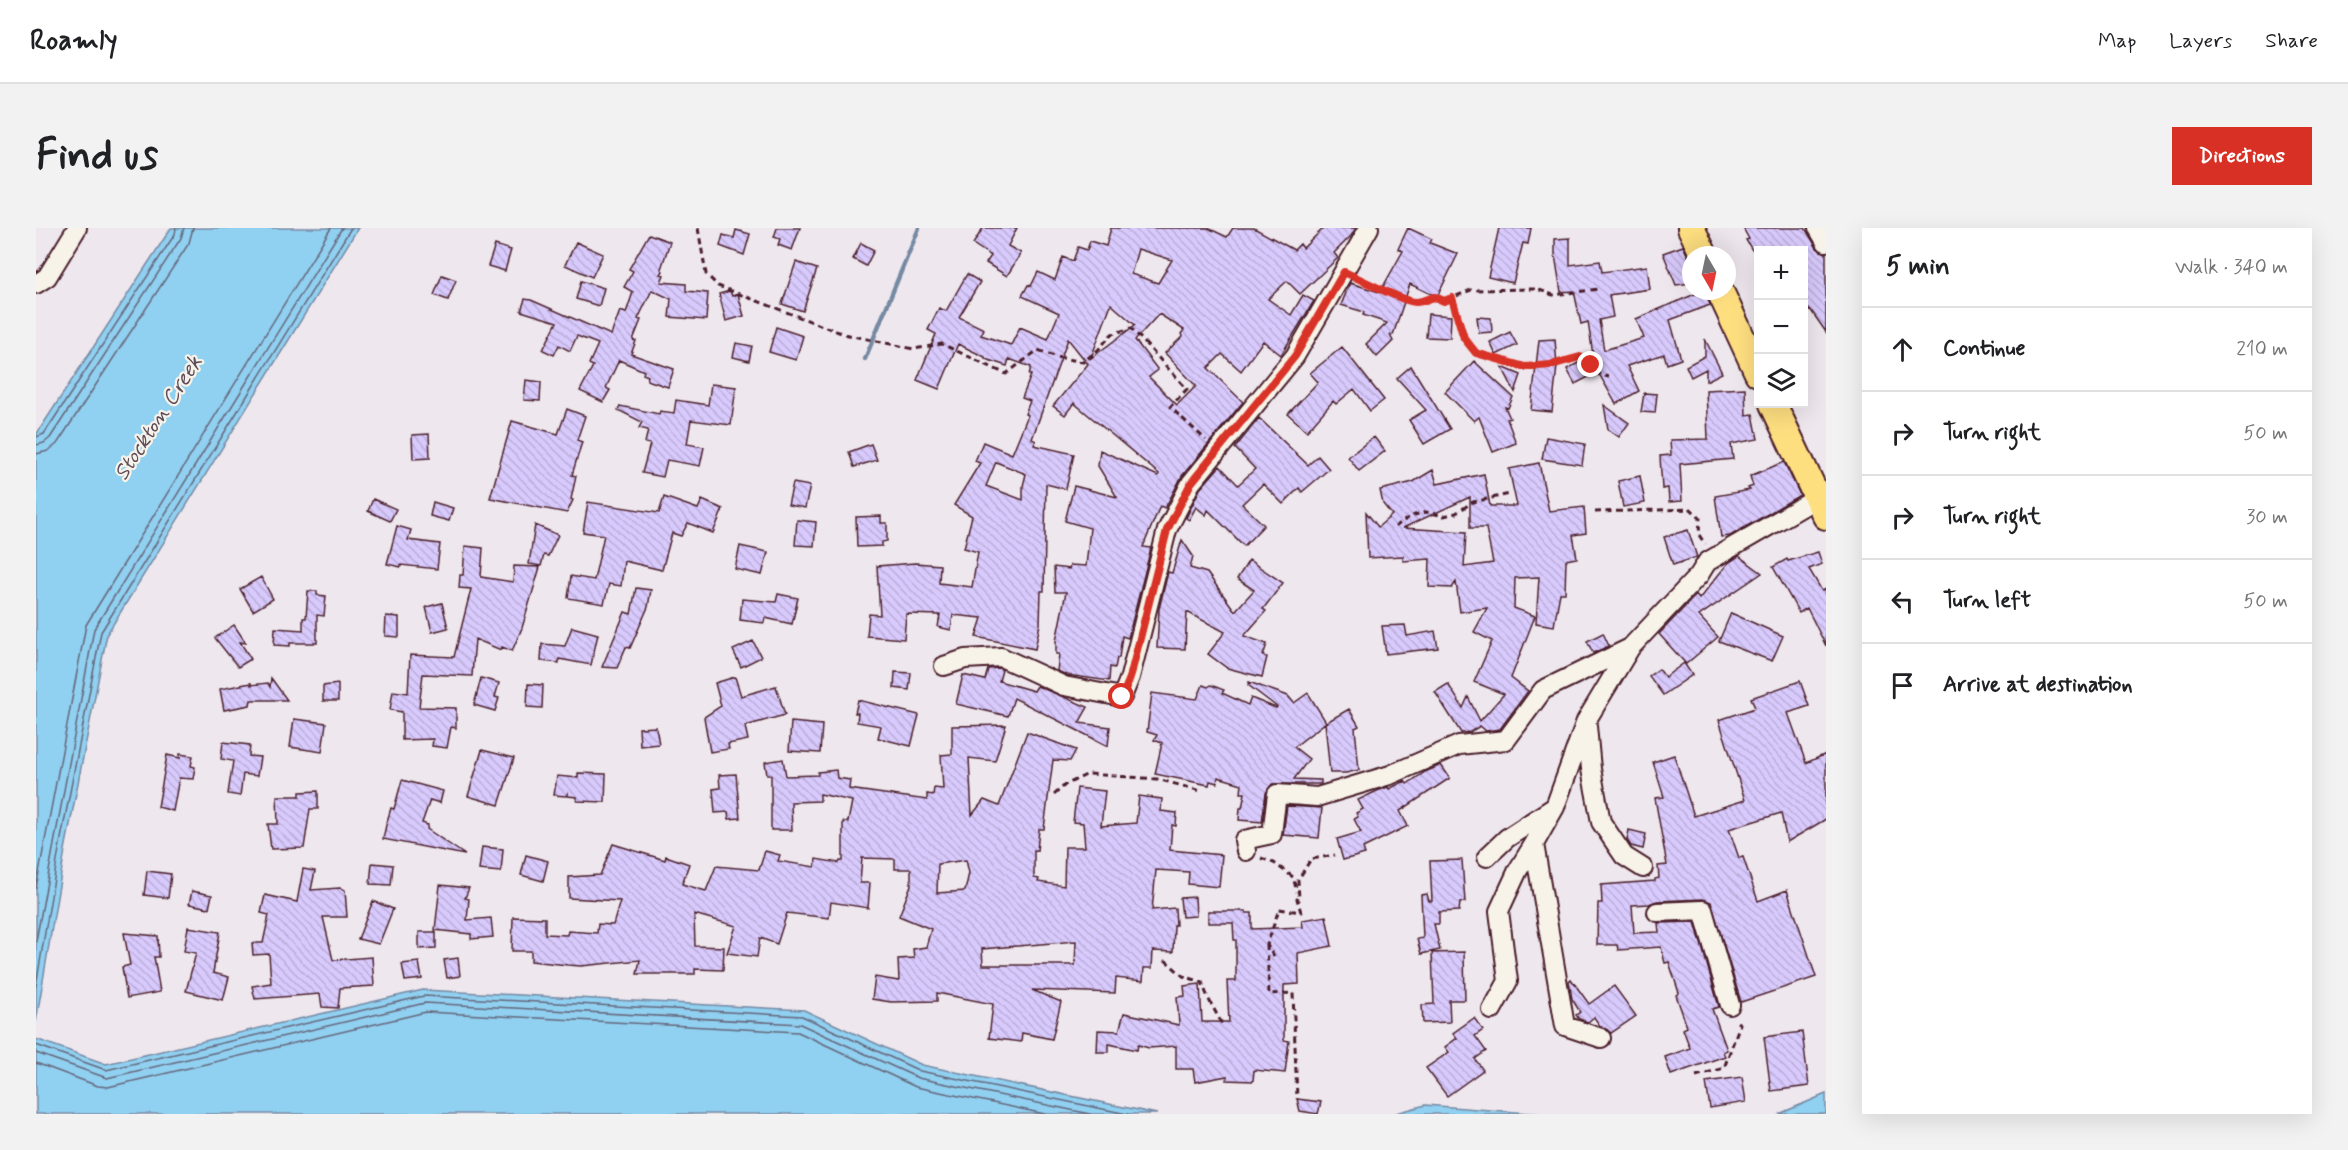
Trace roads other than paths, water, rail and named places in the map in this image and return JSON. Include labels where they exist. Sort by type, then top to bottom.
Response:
[{"type":"highway","points":[[1691,228],[1700,246]]},
{"type":"highway","points":[[1724,300],[1754,364]]},
{"type":"highway","points":[[1775,408],[1821,507]]},
{"type":"street","points":[[36,296],[42,281],[77,228]]},
{"type":"street","points":[[944,666],[965,659],[1000,657],[1064,686],[1122,697],[1130,678],[1167,530],[1191,483],[1295,356],[1369,228]]},
{"type":"street","points":[[1818,228],[1826,242]]},
{"type":"street","points":[[1492,1010],[1508,981],[1499,911],[1518,870],[1555,807],[1586,721],[1630,648],[1699,574],[1707,562],[1821,507]]},
{"type":"street","points":[[1246,851],[1244,840],[1272,834],[1277,794],[1317,797],[1390,775],[1459,745],[1506,740],[1543,690],[1630,648]]},
{"type":"street","points":[[1586,721],[1591,769],[1601,822],[1624,856],[1643,868]]},
{"type":"street","points":[[1487,857],[1507,838],[1555,807]]},
{"type":"street","points":[[1534,844],[1565,1026],[1601,1038]]},
{"type":"street","points":[[1658,912],[1703,910],[1730,1005]]},
{"type":"water","name":"Stockton Creek","points":[[171,228],[358,228],[107,634],[65,850],[36,1022],[36,435]]},
{"type":"water","points":[[423,990],[804,1010],[922,1065],[1157,1114],[36,1114],[36,1039],[106,1064]]},
{"type":"water","points":[[1826,1094],[1826,1114],[1779,1114]]},
{"type":"water","points":[[1425,1105],[1544,1114],[1393,1114]]},
{"type":"waterway","points":[[865,359],[919,228]]}]
